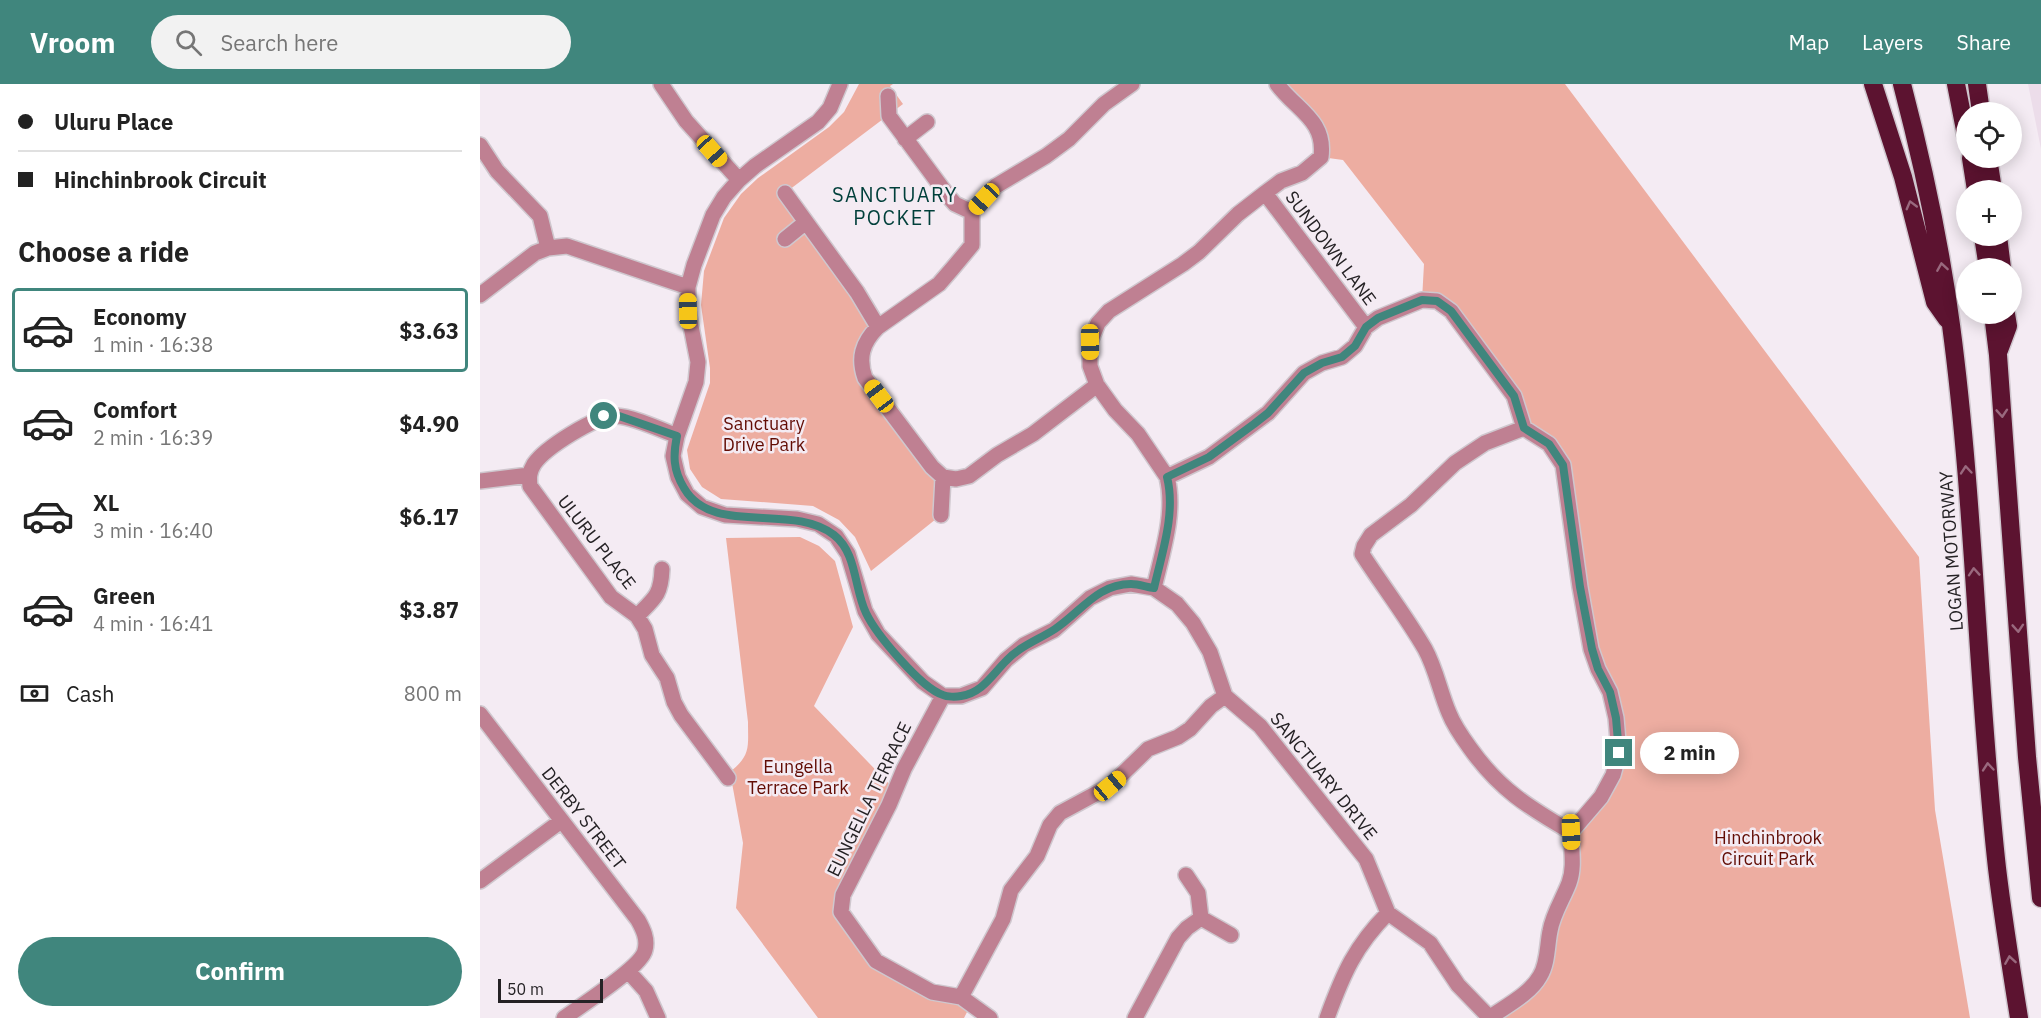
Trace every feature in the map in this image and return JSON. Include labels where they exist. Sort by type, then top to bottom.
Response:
[{"type":"highway","points":[[1873,84],[1903,177],[1935,302],[1951,325]]},
{"type":"highway","name":"LOGAN MOTORWAY","points":[[1902,84],[1937,231],[1951,325],[1964,446],[1997,868],[2019,1018]]},
{"type":"highway","points":[[1956,84],[1960,102]]},
{"type":"highway","points":[[1977,84],[1980,102]]},
{"type":"highway","points":[[1994,324],[2041,898]]},
{"type":"highway","points":[[1998,354],[2008,324]]},
{"type":"street","points":[[661,84],[686,121],[738,180]]},
{"type":"street","points":[[840,84],[830,108],[818,122],[755,166],[738,180],[724,197],[713,215],[694,264],[688,287],[688,311],[698,362],[696,382],[677,436],[673,456],[678,477],[687,494],[702,507],[725,515],[796,519],[818,524],[836,536],[849,554],[865,611],[878,634],[923,682],[943,696],[961,696],[982,688],[1006,660],[1024,645],[1054,630],[1090,598],[1110,588],[1131,584],[1154,588],[1177,604],[1193,623],[1210,652],[1225,696],[1211,706],[1190,729],[1178,737],[1148,749],[1110,786],[1060,813],[1050,825],[1037,856],[1011,890],[1004,919],[961,997]]},
{"type":"street","points":[[1097,386],[1033,434],[996,455],[969,476],[956,479],[943,477],[932,467],[865,378],[861,357],[869,336],[878,327],[939,284],[972,245],[972,212],[996,186],[1046,156],[1069,139],[1104,104],[1132,84]]},
{"type":"street","points":[[1154,588],[1165,540],[1170,502],[1167,477],[1138,434],[1097,386],[1090,366],[1090,342],[1098,323],[1109,311],[1191,258],[1238,213],[1281,181],[1302,173],[1321,157],[1321,136],[1315,123],[1277,84]]},
{"type":"street","points":[[888,96],[889,116],[905,139],[955,204],[972,212]]},
{"type":"street","points":[[905,139],[927,122]]},
{"type":"street","points":[[480,145],[497,171],[540,216],[549,248]]},
{"type":"street","points":[[785,193],[857,292],[878,327]]},
{"type":"street","name":"SUNDOWN LANE","points":[[1265,193],[1366,327]]},
{"type":"street","points":[[785,239],[806,222]]},
{"type":"street","points":[[480,296],[535,253],[549,248],[567,246],[688,287]]},
{"type":"street","points":[[1167,477],[1209,457],[1243,432],[1268,413],[1304,373],[1322,363],[1342,357],[1355,346],[1366,327],[1378,318],[1422,300],[1437,301],[1451,311],[1514,396],[1524,428],[1549,444],[1563,465],[1580,587],[1592,649],[1598,669],[1610,692],[1616,718],[1619,753],[1613,775],[1601,797],[1571,832],[1572,869],[1569,882],[1555,912],[1546,959],[1540,976],[1529,989],[1490,1018],[1458,985],[1430,943],[1388,913],[1372,929],[1356,951],[1341,979],[1328,1018]]},
{"type":"street","points":[[480,481],[529,475],[540,457],[589,423],[604,416],[619,416],[677,436]]},
{"type":"street","points":[[1524,428],[1485,443],[1455,463],[1411,505],[1371,535],[1362,554],[1423,647],[1432,664],[1449,713],[1481,763],[1500,784],[1529,807],[1571,832]]},
{"type":"street","name":"ULURU PLACE","points":[[529,475],[530,486],[537,498],[611,597],[637,616],[645,629],[652,655],[667,678],[674,702],[681,715],[728,778]]},
{"type":"street","points":[[941,515],[943,477]]},
{"type":"street","points":[[637,616],[655,598],[662,586],[662,568]]},
{"type":"street","name":"EUNGELLA TERRACE","points":[[943,696],[843,895],[841,912],[876,961],[932,992],[961,997],[990,1018]]},
{"type":"street","name":"SANCTUARY DRIVE","points":[[1225,696],[1260,726],[1366,859],[1388,913]]},
{"type":"street","name":"DERBY STREET","points":[[480,714],[638,920],[645,933],[646,950],[642,959],[628,971]]},
{"type":"street","points":[[480,881],[561,821]]},
{"type":"street","points":[[1185,875],[1198,893],[1201,918]]},
{"type":"street","points":[[1201,918],[1231,935]]},
{"type":"street","points":[[1135,1018],[1178,938],[1201,918]]},
{"type":"street","points":[[564,1018],[628,971],[646,991],[658,1018]]},
{"type":"shaded area","points":[[2028,84],[2041,84],[2041,149]]},
{"type":"green space","name":"Sanctuary Drive Park","points":[[859,84],[893,84],[890,86],[903,104],[785,193],[878,327],[861,366],[943,477],[941,515],[871,571],[855,537],[839,520],[813,506],[721,499],[702,487],[690,469],[687,450],[710,383],[701,305],[704,271],[724,218],[741,194],[758,178],[829,127],[844,112]]},
{"type":"green space","name":"Hinchinbrook Circuit Park","points":[[1277,84],[1565,84],[1919,557],[1935,810],[1970,1018],[1490,1018],[1529,989],[1569,883],[1571,832],[1601,797],[1619,753],[1598,669],[1563,465],[1520,412],[1451,311],[1422,300],[1424,264],[1343,160],[1321,157],[1322,146]]},
{"type":"green space","name":"Eungella Terrace Park","points":[[800,537],[819,546],[835,561],[853,627],[814,706],[895,790],[841,912],[876,961],[971,1004],[964,1018],[818,1018],[736,908],[743,843],[730,772],[745,756],[748,722],[726,538]]},
{"type":"district","name":"SANCTUARY POCKET","points":[[895,206]]},
{"type":"route","points":[[604,416],[619,416],[677,436],[673,456],[678,477],[687,494],[702,507],[725,515],[796,519],[818,524],[836,536],[849,554],[865,611],[878,634],[923,682],[943,696],[961,696],[982,688],[1006,660],[1024,645],[1054,630],[1090,598],[1110,588],[1131,584],[1154,588],[1165,540],[1170,502],[1167,477],[1209,457],[1254,424],[1268,413],[1304,373],[1322,363],[1342,357],[1355,346],[1366,327],[1378,318],[1422,300],[1437,301],[1451,311],[1514,396],[1524,428],[1549,444],[1563,465],[1580,587],[1592,649],[1598,669],[1610,692],[1616,718],[1619,753]]}]
